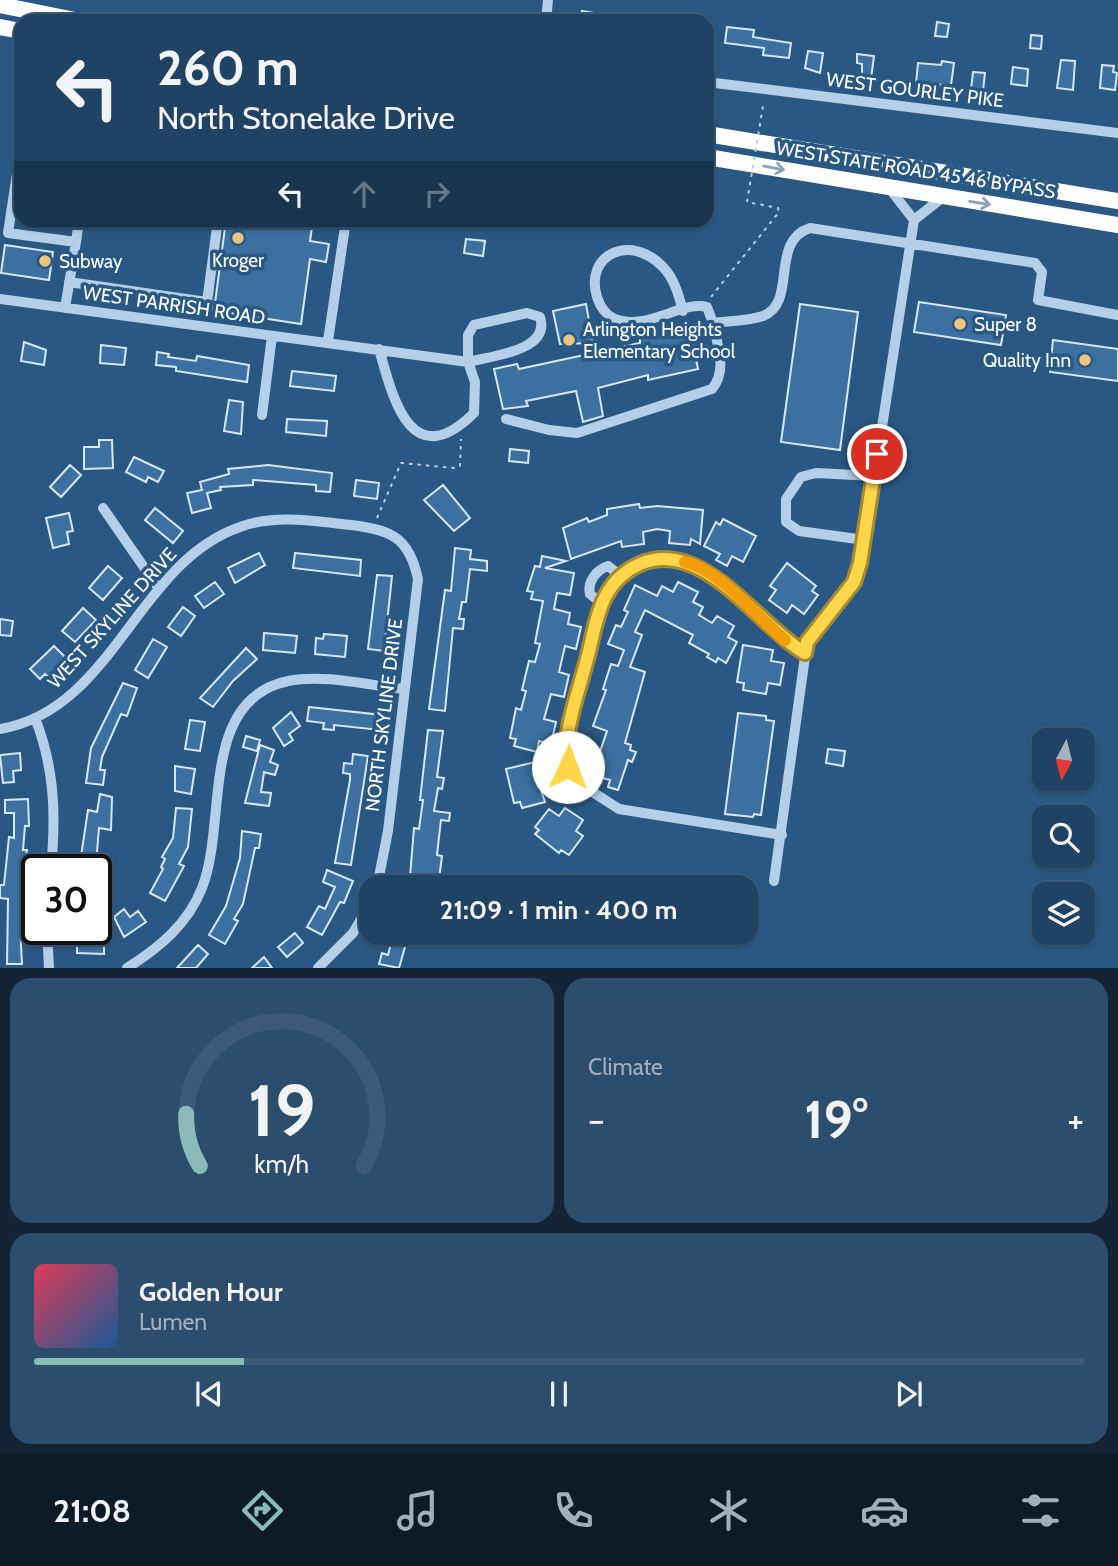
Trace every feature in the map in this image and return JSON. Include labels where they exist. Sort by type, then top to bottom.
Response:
[{"type":"highway","points":[[0,5],[45,14]]},
{"type":"highway","name":"WEST STATE ROAD 45 46 BYPASS","points":[[714,135],[1118,201]]},
{"type":"highway","name":"WEST STATE ROAD 45 46 BYPASS","points":[[714,158],[1118,225]]},
{"type":"highway","points":[[1055,215],[1077,208],[1091,196]]},
{"type":"street","name":"WEST GOURLEY PIKE","points":[[714,83],[1118,133]]},
{"type":"street","points":[[889,188],[914,220]]},
{"type":"street","points":[[14,194],[8,233],[75,242]]},
{"type":"street","points":[[774,881],[807,642],[854,582],[864,540],[914,220],[943,197]]},
{"type":"street","points":[[65,308],[78,228]]},
{"type":"street","points":[[69,282],[206,302],[217,228]]},
{"type":"street","points":[[328,341],[345,228]]},
{"type":"street","points":[[713,323],[764,316],[771,310],[781,291],[789,245],[801,231],[820,229],[1028,261],[1040,267],[1042,278],[1038,300],[1118,314]]},
{"type":"street","points":[[506,419],[549,430],[577,433],[712,389],[719,381],[722,370],[713,323],[704,306],[682,311],[632,322],[612,318],[600,306],[594,288],[598,270],[608,256],[621,249],[638,249],[665,268],[677,292],[682,311]]},
{"type":"street","name":"WEST PARRISH ROAD","points":[[0,299],[272,336],[328,341],[468,362]]},
{"type":"street","points":[[379,349],[391,392],[405,424],[420,433],[442,435],[455,431],[474,413],[475,382],[468,362],[468,335],[474,325],[527,313],[541,318],[539,337],[530,345],[468,362]]},
{"type":"street","points":[[262,415],[272,336]]},
{"type":"street","points":[[864,540],[799,531],[786,522],[786,499],[801,477],[816,473],[874,476]]},
{"type":"street","points":[[103,508],[159,589]]},
{"type":"street","name":"WEST SKYLINE DRIVE","points":[[0,729],[35,718],[52,709],[79,687],[159,589],[198,549],[240,526],[282,520],[372,528],[392,534],[408,549]]},
{"type":"street","name":"NORTH SKYLINE DRIVE","points":[[379,875],[388,831],[418,579],[408,549]]},
{"type":"street","points":[[782,835],[619,810],[592,794],[572,775],[566,758],[567,740],[601,603],[610,586],[621,576],[644,563],[662,559],[696,565],[714,576],[772,630],[805,653]]},
{"type":"street","points":[[601,603],[590,594],[590,581],[600,568],[608,566],[621,576]]},
{"type":"street","points":[[127,968],[152,951],[177,928],[202,888],[211,859],[226,744],[235,716],[243,706],[264,690],[290,681],[332,681],[404,689]]},
{"type":"street","points":[[35,718],[48,753],[55,789],[52,854]]},
{"type":"street","points":[[318,968],[353,933],[359,923]]},
{"type":"street","points":[[48,945],[49,968]]},
{"type":"path","points":[[704,306],[779,212],[778,208],[747,202],[763,106]]},
{"type":"path","points":[[372,528],[401,463],[454,468],[460,466],[461,439]]},
{"type":"building","points":[[937,22],[949,24],[947,37],[935,36]]},
{"type":"building","points":[[727,27],[754,30],[753,37],[791,43],[789,58],[763,55],[764,48],[725,43]]},
{"type":"building","points":[[1031,35],[1042,36],[1041,49],[1030,48]]},
{"type":"building","points":[[808,51],[823,53],[820,73],[805,68]]},
{"type":"building","points":[[857,54],[874,56],[871,79],[862,78],[862,64],[857,63]]},
{"type":"building","points":[[1061,60],[1075,61],[1073,90],[1057,88]]},
{"type":"building","points":[[942,61],[954,63],[951,85],[916,84],[918,63],[941,65]]},
{"type":"building","points":[[1102,65],[1114,66],[1113,72],[1117,73],[1115,90],[1100,88]]},
{"type":"building","points":[[1013,67],[1028,69],[1027,86],[1011,84]]},
{"type":"building","points":[[973,72],[985,73],[983,91],[971,90]]},
{"type":"building","name":"Kroger","points":[[225,228],[312,228],[310,241],[329,244],[326,262],[310,259],[301,324],[210,310],[215,303]]},
{"type":"building","points":[[466,239],[485,241],[483,256],[464,253]]},
{"type":"building","points":[[5,245],[53,252],[49,280],[1,273]]},
{"type":"building","name":"Super 8","points":[[919,302],[1006,315],[1001,345],[914,332]]},
{"type":"building","points":[[586,304],[593,343],[560,344],[553,311]]},
{"type":"building","points":[[800,304],[858,312],[840,450],[781,442]]},
{"type":"building","points":[[690,329],[698,369],[648,380],[648,375],[598,388],[603,416],[583,422],[576,391],[526,401],[528,406],[503,409],[494,369],[517,364],[519,369],[640,343],[640,338]]},
{"type":"building","name":"Quality Inn","points":[[1053,340],[1118,349],[1118,381],[1050,372]]},
{"type":"building","points":[[24,342],[46,350],[44,365],[21,361]]},
{"type":"building","points":[[101,345],[126,348],[124,365],[100,363]]},
{"type":"building","points":[[157,352],[169,354],[168,357],[196,361],[197,356],[249,365],[247,382],[176,371],[176,367],[156,365]]},
{"type":"building","points":[[292,371],[336,376],[334,391],[290,386]]},
{"type":"building","points":[[229,400],[243,402],[241,434],[224,431]]},
{"type":"building","points":[[287,419],[327,421],[326,436],[286,432]]},
{"type":"building","points":[[99,440],[112,440],[113,468],[84,469],[84,447],[99,447]]},
{"type":"building","points":[[510,449],[529,451],[528,463],[509,461]]},
{"type":"building","points":[[134,457],[164,471],[158,482],[148,477],[146,482],[126,472]]},
{"type":"building","points":[[70,465],[81,475],[61,497],[50,487]]},
{"type":"building","points":[[268,465],[332,473],[330,492],[316,491],[316,485],[253,480],[253,485],[220,487],[221,490],[207,493],[211,508],[192,513],[187,493],[202,490],[200,482],[229,474],[228,469]]},
{"type":"building","points":[[356,480],[379,483],[377,499],[354,496]]},
{"type":"building","points":[[443,485],[470,518],[454,531],[424,500]]},
{"type":"building","points":[[639,504],[640,508],[657,506],[703,510],[700,544],[691,539],[690,545],[669,543],[670,531],[657,529],[643,532],[644,544],[622,547],[621,541],[571,559],[563,528],[587,518],[589,522],[607,515],[607,509]]},
{"type":"building","points":[[155,508],[183,531],[173,543],[145,520]]},
{"type":"building","points":[[69,513],[73,531],[67,532],[69,544],[53,548],[46,518]]},
{"type":"building","points":[[723,519],[756,536],[743,562],[732,556],[727,566],[716,560],[720,554],[704,546],[716,522],[720,525]]},
{"type":"building","points":[[455,548],[471,550],[470,559],[487,561],[487,571],[470,569],[466,602],[462,602],[459,619],[464,619],[463,629],[453,628],[445,711],[429,709],[445,590],[451,591]]},
{"type":"building","points":[[259,553],[265,565],[235,583],[228,568]]},
{"type":"building","points":[[295,553],[361,560],[360,576],[293,568]]},
{"type":"building","points":[[542,556],[566,561],[545,568],[574,573],[570,595],[557,593],[554,609],[570,613],[568,624],[581,627],[576,649],[565,646],[559,672],[569,675],[564,697],[551,694],[544,719],[556,722],[551,744],[539,741],[537,752],[514,746],[516,739],[510,738],[516,708],[521,710],[526,691],[522,690],[529,661],[535,662],[540,644],[535,643],[543,601],[531,599],[533,592],[527,591],[535,566],[540,567]]},
{"type":"building","points":[[787,563],[816,586],[812,591],[818,595],[804,614],[792,605],[787,613],[769,600],[776,590],[770,586]]},
{"type":"building","points":[[108,566],[122,578],[103,600],[89,588]]},
{"type":"building","points":[[377,575],[392,576],[384,651],[368,649]]},
{"type":"building","points":[[215,582],[224,594],[204,608],[195,596]]},
{"type":"building","points":[[678,582],[698,592],[693,602],[703,607],[699,615],[712,623],[717,616],[734,626],[728,637],[737,642],[726,663],[718,658],[716,662],[707,657],[709,654],[689,643],[693,635],[645,610],[635,632],[642,635],[630,667],[645,672],[625,743],[631,745],[630,750],[636,752],[632,762],[628,760],[618,790],[608,787],[610,780],[592,775],[607,731],[593,726],[606,690],[603,689],[611,664],[618,666],[624,650],[608,644],[616,625],[621,627],[628,612],[624,610],[635,585],[657,596],[662,586],[673,592]]},
{"type":"building","points":[[183,607],[195,616],[181,636],[168,627]]},
{"type":"building","points":[[83,608],[96,620],[75,642],[62,631]]},
{"type":"building","points":[[0,619],[13,621],[11,636],[0,635]]},
{"type":"building","points":[[264,633],[297,636],[295,653],[263,650]]},
{"type":"building","points":[[324,634],[347,636],[345,657],[315,654],[316,638],[323,639]]},
{"type":"building","points":[[153,639],[167,647],[148,678],[135,670]]},
{"type":"building","points":[[743,645],[773,650],[771,661],[784,663],[780,685],[768,683],[766,694],[743,690],[744,683],[737,682]]},
{"type":"building","points":[[54,646],[67,659],[48,677],[45,674],[40,679],[30,669]]},
{"type":"building","points":[[246,648],[257,659],[233,681],[213,707],[200,698]]},
{"type":"building","points":[[123,683],[137,688],[127,716],[121,714],[102,757],[100,770],[105,770],[103,785],[86,783],[91,748]]},
{"type":"building","points":[[309,707],[382,715],[380,730],[334,725],[334,730],[323,729],[324,723],[307,721]]},
{"type":"building","points":[[291,712],[300,726],[289,734],[293,740],[284,746],[273,728]]},
{"type":"building","points":[[738,713],[766,716],[766,720],[774,721],[761,815],[754,814],[753,817],[725,814]]},
{"type":"building","points":[[190,720],[205,722],[200,751],[185,749]]},
{"type":"building","points":[[428,730],[443,731],[437,777],[444,778],[442,789],[438,788],[434,811],[450,813],[449,821],[441,820],[437,855],[442,856],[440,875],[410,875],[414,828],[419,829],[423,800],[420,800]]},
{"type":"building","points":[[246,736],[260,740],[257,751],[243,747]]},
{"type":"building","points":[[260,745],[274,750],[270,762],[278,765],[275,775],[264,772],[261,792],[271,793],[269,806],[245,803]]},
{"type":"building","points":[[828,749],[845,751],[843,766],[826,763]]},
{"type":"building","points":[[20,753],[21,770],[13,771],[14,782],[3,783],[0,755]]},
{"type":"building","points":[[353,754],[368,756],[351,865],[335,863],[350,780],[350,774],[343,773],[344,763],[352,764]]},
{"type":"building","points":[[535,762],[533,769],[547,766],[553,787],[541,790],[545,802],[522,808],[520,802],[514,803],[506,769]]},
{"type":"building","points":[[175,766],[195,769],[191,794],[175,791]]},
{"type":"building","points":[[100,794],[112,797],[111,830],[99,828],[97,854],[81,854],[88,810],[97,812]]},
{"type":"building","points":[[28,799],[29,826],[25,826],[23,850],[27,850],[26,854],[21,854],[22,964],[7,964],[8,899],[0,898],[9,837],[14,838],[14,813],[5,813],[5,800]]},
{"type":"building","points":[[176,808],[192,809],[188,847],[179,864],[184,866],[165,901],[150,893],[163,869],[161,867],[165,859],[162,857],[173,838]]},
{"type":"building","points":[[565,808],[583,820],[576,831],[583,836],[569,855],[561,850],[559,853],[535,834],[539,830],[535,827],[549,809],[559,816]]},
{"type":"building","points":[[242,831],[261,834],[259,848],[255,848],[243,904],[234,919],[238,921],[225,944],[209,935],[226,906],[240,858]]},
{"type":"building","points":[[327,870],[353,881],[344,903],[340,902],[322,935],[307,927],[319,906],[325,909],[335,887],[323,882]]},
{"type":"building","points":[[124,909],[130,917],[138,911],[146,922],[124,937],[114,917]]},
{"type":"building","points":[[295,933],[303,943],[287,957],[278,947]]},
{"type":"building","points":[[77,945],[104,945],[104,954],[77,953]]},
{"type":"building","points":[[198,945],[208,954],[196,968],[177,968]]},
{"type":"building","points":[[391,945],[406,945],[399,968],[379,964],[382,953],[388,955]]},
{"type":"building","points":[[264,957],[272,968],[252,968]]},
{"type":"slow traffic","points":[[685,562],[714,576],[785,640]]},
{"type":"place","name":"Kroger","points":[[238,238]]},
{"type":"place","name":"Subway","points":[[45,261]]},
{"type":"place","name":"Super 8","points":[[960,324]]},
{"type":"place","name":"Arlington Heights Elementary School","points":[[569,340]]},
{"type":"place","name":"Quality Inn","points":[[1085,360]]},
{"type":"route","points":[[568,767],[567,740],[598,611],[610,586],[632,568],[644,563],[662,559],[696,565],[714,576],[772,630],[805,653],[807,642],[843,600],[854,582],[865,538],[877,454]]}]
